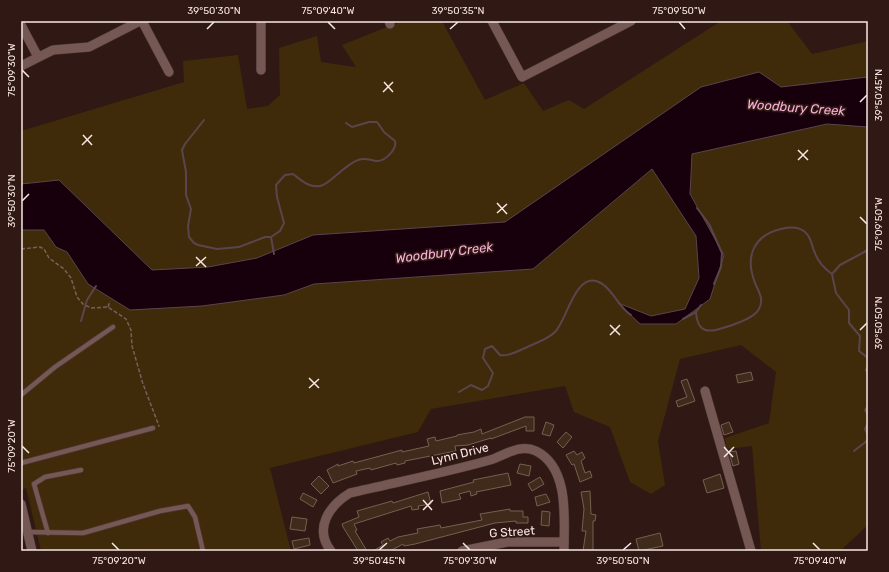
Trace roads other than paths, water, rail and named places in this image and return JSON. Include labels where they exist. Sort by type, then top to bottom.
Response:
[{"type":"street","points":[[21,66],[53,50],[89,48],[141,21],[169,72]]},
{"type":"street","points":[[261,21],[261,70]]},
{"type":"street","points":[[492,21],[522,77],[617,24],[631,21]]},
{"type":"street","points":[[21,25],[38,57]]},
{"type":"street","points":[[705,391],[751,551]]},
{"type":"street","name":"Lynn Drive","points":[[331,551],[325,539],[323,526],[327,513],[338,500],[350,493],[491,460],[520,448],[536,450],[551,464],[560,482],[565,500],[564,547]]},
{"type":"street","points":[[21,504],[32,551]]},
{"type":"street","name":"G Street","points":[[462,551],[507,542],[564,547]]},
{"type":"lane","points":[[21,395],[55,367],[113,327]]},
{"type":"lane","points":[[21,463],[153,428]]},
{"type":"lane","points":[[48,533],[34,484],[45,477],[81,470]]},
{"type":"lane","points":[[27,532],[83,533],[160,511],[188,506],[195,517],[203,551]]},
{"type":"water","name":"Woodbury Creek","points":[[759,72],[781,87],[868,77],[868,127],[827,124],[692,154],[690,194],[724,255],[710,299],[676,324],[640,324],[618,303],[651,316],[685,309],[699,278],[696,236],[652,169],[533,269],[314,284],[284,295],[202,306],[130,310],[88,284],[67,252],[56,247],[44,230],[21,230],[21,184],[59,180],[152,270],[208,267],[257,258],[313,235],[505,222],[701,87]]},
{"type":"waterway","points":[[204,120],[182,150],[186,172],[186,195],[191,209],[188,226],[189,237],[198,245],[217,249],[239,247],[265,237],[271,237],[280,231],[284,223],[277,197],[276,185],[285,175],[293,174],[309,185],[320,186],[324,185],[347,166],[358,160],[367,159],[379,161],[390,154],[394,148],[395,141],[384,132],[377,122],[369,122],[352,127],[346,123]]},
{"type":"waterway","points":[[697,208],[709,224],[722,253],[721,267],[714,284]]},
{"type":"waterway","points":[[696,312],[697,321],[701,327],[711,331],[740,322],[756,313],[761,305],[761,298],[752,271],[751,262],[754,247],[765,236],[781,229],[793,228],[805,232],[810,239],[818,259],[824,268],[832,274]]},
{"type":"waterway","points":[[271,237],[274,254]]},
{"type":"waterway","points":[[868,250],[840,265],[832,274],[836,293],[849,310],[849,323],[860,336],[859,351],[868,358]]},
{"type":"waterway","points":[[459,392],[471,385],[482,390],[488,386],[493,373],[483,358],[485,349],[492,346],[500,355],[509,355],[540,342],[552,335],[559,326],[577,292],[582,285],[588,281],[596,281],[601,283],[631,315]]},
{"type":"waterway","points":[[81,321],[87,300],[96,286]]},
{"type":"waterway","points":[[683,319],[696,312],[701,305]]},
{"type":"waterway","points":[[868,365],[866,370],[868,373]]},
{"type":"waterway","points":[[868,406],[865,410],[868,415]]},
{"type":"waterway","points":[[868,423],[865,429],[868,435]]},
{"type":"waterway","points":[[854,451],[868,440]]}]
